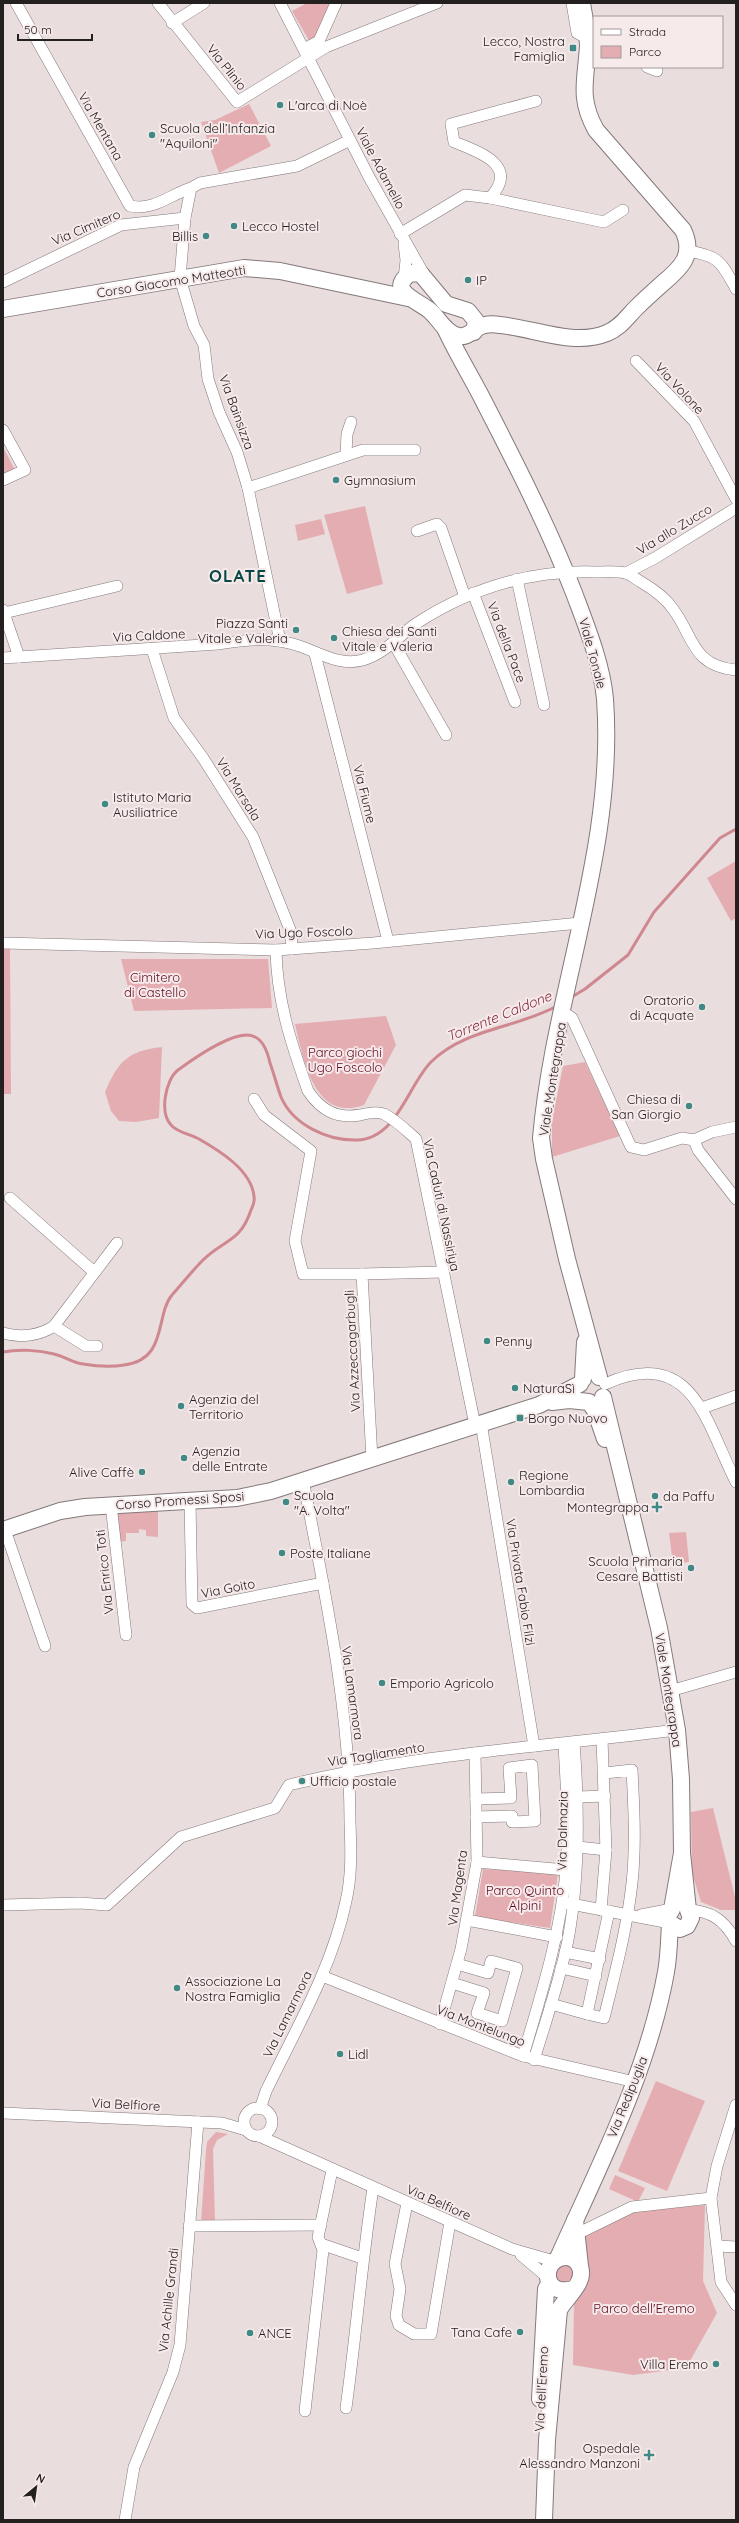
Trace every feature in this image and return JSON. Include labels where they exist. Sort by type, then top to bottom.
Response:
[{"type":"main road","points":[[445,328],[457,335],[471,333],[480,327],[493,324],[570,337],[590,338],[615,330],[635,309],[684,264],[688,251],[683,230],[596,130],[588,115],[583,90],[591,40],[582,3]]},
{"type":"main road","name":"Corso Giacomo Matteotti","points":[[3,310],[182,284],[254,268],[408,298],[429,310],[445,328]]},
{"type":"main road","name":"Corso Giacomo Matteotti","points":[[362,288],[390,287],[404,280],[411,273],[421,274],[426,278]]},
{"type":"main road","points":[[426,278],[446,304],[471,313],[507,316],[586,328],[604,325],[635,309]]},
{"type":"main road","points":[[404,280],[402,291],[408,298]]},
{"type":"main road","name":"Viale Tonale","points":[[471,313],[476,321],[471,333],[467,360],[474,382]]},
{"type":"main road","name":"Viale Tonale","points":[[445,328],[474,382],[566,571],[589,631],[605,697],[606,748],[600,805],[580,923]]},
{"type":"main road","name":"Viale Montegrappa","points":[[580,923],[563,1010],[542,1138],[544,1159],[584,1328],[594,1384],[634,1529],[658,1628],[677,1730],[681,1778],[682,1853],[680,1919]]},
{"type":"main road","name":"Viale Montegrappa","points":[[594,1384],[580,1395],[594,1410],[602,1430],[634,1529]]},
{"type":"main road","name":"Corso Promessi Sposi","points":[[4,1530],[60,1511],[111,1505],[190,1502],[236,1498],[372,1459],[539,1405],[594,1384]]},
{"type":"main road","name":"Corso Promessi Sposi","points":[[539,1405],[569,1400],[588,1402]]},
{"type":"main road","name":"Via Redipuglia","points":[[556,2259],[576,2227],[635,2082],[655,2023],[666,1970],[680,1919]]},
{"type":"main road","name":"Via Redipuglia","points":[[576,2227],[580,2266]]},
{"type":"main road","points":[[556,2259],[572,2259],[580,2266]]},
{"type":"main road","name":"Via dell'Eremo","points":[[533,2520],[546,2289],[549,2280],[549,2267],[556,2259]]},
{"type":"main road","name":"Via dell'Eremo","points":[[544,2520],[547,2440],[559,2310],[573,2289],[579,2284],[582,2274],[580,2266]]},
{"type":"main road","points":[[549,2280],[557,2290],[565,2291],[573,2289]]},
{"type":"street","name":"Via Mentana","points":[[16,3],[130,206],[143,209],[175,193],[191,188],[200,183],[297,166],[350,140]]},
{"type":"street","name":"Via Plinio","points":[[158,3],[237,102],[307,54]]},
{"type":"street","points":[[172,22],[204,3]]},
{"type":"street","name":"Viale Adamello","points":[[280,3],[350,140],[402,237],[426,278]]},
{"type":"street","points":[[307,54],[319,41],[336,3]]},
{"type":"street","points":[[307,54],[437,3]]},
{"type":"street","points":[[572,3],[577,33],[591,40]]},
{"type":"street","points":[[490,198],[498,189],[500,172],[493,159],[454,142],[451,124],[536,101]]},
{"type":"street","points":[[182,284],[185,218],[191,188]]},
{"type":"street","points":[[402,237],[465,195],[490,198],[604,222],[623,210]]},
{"type":"street","name":"Via Cimitero","points":[[3,282],[54,256],[121,225],[185,218]]},
{"type":"street","name":"Viale Adamello","points":[[402,237],[406,260],[404,280]]},
{"type":"street","points":[[688,251],[708,254],[715,258],[734,283]]},
{"type":"street","name":"Via Bainsizza","points":[[182,284],[194,326],[204,345],[208,379],[219,412],[237,452],[248,488],[280,641]]},
{"type":"street","name":"Via Volone","points":[[636,361],[694,421],[736,499]]},
{"type":"street","points":[[346,454],[347,434],[351,422]]},
{"type":"street","points":[[3,430],[25,470],[3,480]]},
{"type":"street","points":[[248,488],[346,454],[363,450],[415,450]]},
{"type":"street","name":"Via allo Zucco","points":[[626,573],[655,558],[736,508]]},
{"type":"street","points":[[417,531],[437,524],[441,528],[469,595]]},
{"type":"street","name":"Via Caldone","points":[[3,658],[152,649],[218,644],[245,640],[280,641],[295,645],[315,654],[342,661],[361,660],[394,644],[416,624],[469,595],[517,579],[566,571],[626,573]]},
{"type":"street","points":[[626,573],[662,596],[674,610],[700,656],[711,664],[736,670]]},
{"type":"street","points":[[517,579],[544,705]]},
{"type":"street","points":[[19,657],[4,612],[118,586]]},
{"type":"street","name":"Via della Pace","points":[[469,595],[515,702]]},
{"type":"street","points":[[394,644],[446,735]]},
{"type":"street","name":"Via Marsala","points":[[152,649],[174,718],[203,758],[253,837],[291,932],[292,949]]},
{"type":"street","name":"Via Fiume","points":[[315,654],[388,941]]},
{"type":"street","name":"Via Ugo Foscolo","points":[[3,943],[276,950],[580,923]]},
{"type":"street","name":"Via Caduti di Nassiriya","points":[[276,950],[277,981],[281,1008],[308,1091],[326,1111],[342,1117],[372,1112],[384,1114],[402,1126],[416,1139],[443,1272],[478,1424]]},
{"type":"street","points":[[563,1010],[572,1018],[631,1147],[644,1150],[682,1138],[699,1138],[712,1132],[736,1127]]},
{"type":"street","points":[[254,1099],[264,1115],[311,1151],[294,1241],[303,1274],[362,1274]]},
{"type":"street","points":[[699,1138],[698,1150],[736,1199]]},
{"type":"street","points":[[10,1198],[94,1272]]},
{"type":"street","points":[[3,1333],[24,1336],[44,1333],[54,1326],[117,1243]]},
{"type":"street","name":"Via Azzeccagarbugli","points":[[372,1459],[362,1274],[443,1272]]},
{"type":"street","points":[[54,1326],[86,1346],[97,1346]]},
{"type":"street","name":"Corso Promessi Sposi","points":[[594,1384],[624,1375],[663,1374],[682,1386],[702,1408],[736,1482]]},
{"type":"street","points":[[702,1408],[736,1396]]},
{"type":"street","name":"Via Privata Fabio Filzi","points":[[478,1424],[534,1746]]},
{"type":"street","name":"Via Lamarmora","points":[[260,2109],[266,2090],[322,1976],[335,1943],[347,1900],[351,1867],[350,1770],[323,1583],[303,1480]]},
{"type":"street","name":"Via Goito","points":[[190,1502],[192,1604],[197,1608],[323,1583]]},
{"type":"street","name":"Via Enrico Toti","points":[[111,1505],[126,1635]]},
{"type":"street","points":[[4,1530],[45,1646]]},
{"type":"street","points":[[670,1691],[736,1672]]},
{"type":"street","name":"Via Tagliamento","points":[[3,1905],[80,1902],[107,1905],[181,1837],[275,1808],[289,1785],[350,1770],[475,1753],[677,1730]]},
{"type":"street","points":[[587,2014],[600,1959],[605,1910],[605,1772],[602,1739]]},
{"type":"street","name":"Via Dalmazia","points":[[534,2060],[565,1952],[568,1904],[578,1847],[578,1797],[569,1743]]},
{"type":"street","name":"Via Dalmazia","points":[[523,2056],[556,1937],[568,1904],[566,1870],[569,1743]]},
{"type":"street","name":"Via Magenta","points":[[440,2024],[457,1964],[467,1920],[477,1862],[475,1753]]},
{"type":"street","points":[[476,1800],[511,1798],[509,1768],[532,1765],[535,1822],[512,1822],[512,1816],[476,1817]]},
{"type":"street","points":[[551,2004],[604,2018],[632,1915],[634,1849],[632,1770],[605,1772]]},
{"type":"street","points":[[578,1797],[605,1796]]},
{"type":"street","points":[[578,1847],[606,1850]]},
{"type":"street","points":[[477,1862],[566,1870]]},
{"type":"street","points":[[568,1904],[632,1915],[680,1919],[699,1911],[727,1925],[736,1941]]},
{"type":"street","points":[[467,1920],[556,1937]]},
{"type":"street","points":[[565,1952],[600,1959]]},
{"type":"street","points":[[452,1984],[484,1994],[477,2013],[502,2021],[517,1968],[491,1961],[488,1973],[457,1964]]},
{"type":"street","points":[[561,1968],[596,1976]]},
{"type":"street","name":"Via Montelungo","points":[[322,1976],[534,2060],[635,2082]]},
{"type":"street","points":[[736,2105],[717,2166],[711,2198],[718,2246],[721,2282],[736,2305]]},
{"type":"street","points":[[260,2109],[268,2113],[272,2125],[267,2133],[259,2136],[246,2130],[245,2117],[251,2110],[260,2109]]},
{"type":"street","name":"Via Belfiore","points":[[3,2113],[222,2123],[246,2130]]},
{"type":"street","name":"Via Achille Grandi","points":[[125,2520],[138,2455],[173,2372],[180,2345],[198,2122]]},
{"type":"street","name":"Via Belfiore","points":[[259,2136],[332,2170],[512,2249],[556,2259]]},
{"type":"street","points":[[305,2411],[323,2250],[318,2237],[332,2170]]},
{"type":"street","points":[[346,2408],[362,2258],[373,2188]]},
{"type":"street","points":[[576,2227],[632,2207],[711,2198]]},
{"type":"street","points":[[407,2203],[395,2264],[400,2289],[396,2316],[399,2325],[414,2334],[432,2334],[450,2222]]},
{"type":"street","points":[[189,2226],[321,2225]]},
{"type":"street","points":[[321,2244],[362,2258]]},
{"type":"street","points":[[718,2246],[736,2247]]},
{"type":"street","name":"Via Belfiore","points":[[512,2249],[549,2280]]},
{"type":"green space","points":[[307,3],[333,3],[317,40],[311,44],[292,11]]},
{"type":"green space","points":[[249,104],[271,146],[219,173],[201,122],[215,120]]},
{"type":"green space","points":[[3,447],[15,470],[3,475]]},
{"type":"green space","points":[[365,506],[383,584],[347,594],[324,515]]},
{"type":"green space","points":[[321,519],[325,534],[298,541],[295,525]]},
{"type":"green space","points":[[736,861],[736,918],[731,921],[707,878]]},
{"type":"green space","points":[[3,949],[10,949],[11,1094],[3,1094]]},
{"type":"green space","name":"Cimitero di Castello","points":[[121,959],[268,959],[272,1008],[134,1011]]},
{"type":"green space","name":"Parco giochi Ugo Foscolo","points":[[386,1016],[396,1045],[364,1105],[347,1108],[333,1105],[322,1096],[314,1084],[302,1054],[295,1024]]},
{"type":"green space","points":[[162,1047],[159,1118],[136,1122],[119,1121],[111,1111],[105,1092],[115,1072],[126,1059],[132,1055],[141,1051]]},
{"type":"green space","points":[[585,1062],[620,1136],[552,1157],[552,1121],[563,1066]]},
{"type":"green space","points":[[158,1511],[158,1537],[146,1536],[146,1530],[139,1529],[139,1533],[126,1533],[126,1541],[119,1542],[117,1513]]},
{"type":"green space","points":[[686,1532],[689,1562],[673,1564],[669,1533]]},
{"type":"green space","points":[[713,1808],[736,1901],[736,1910],[721,1910],[701,1902],[692,1873],[691,1812]]},
{"type":"green space","name":"Parco Quinto Alpini","points":[[483,1869],[558,1873],[550,1928],[475,1917]]},
{"type":"green space","points":[[656,2081],[705,2101],[667,2191],[618,2171]]},
{"type":"green space","points":[[216,2132],[228,2134],[217,2140],[213,2149],[215,2222],[201,2222],[207,2142]]},
{"type":"green space","points":[[615,2175],[645,2188],[638,2202],[609,2189]]},
{"type":"green space","name":"Parco dell'Eremo","points":[[705,2205],[703,2281],[717,2313],[686,2368],[633,2375],[573,2365],[574,2299],[583,2237],[633,2212]]},
{"type":"green space","points":[[564,2263],[571,2266],[574,2273],[571,2280],[564,2283],[557,2280],[554,2273],[557,2266]]},
{"type":"waterway","name":"Torrente Caldone","points":[[570,998],[585,989],[628,955],[654,912],[720,838],[736,829]]},
{"type":"waterway","name":"Torrente Caldone","points":[[3,1352],[29,1350],[58,1355],[79,1363],[98,1366],[119,1366],[138,1361],[148,1355],[154,1346],[167,1304],[172,1295],[203,1260],[231,1240],[242,1229],[247,1221],[254,1200],[252,1187],[247,1178],[225,1155],[199,1139],[181,1132],[172,1126],[168,1121],[166,1114],[165,1097],[173,1075],[204,1052],[238,1036],[247,1035],[255,1037],[261,1041],[265,1048],[281,1097],[294,1116],[303,1123],[323,1134],[346,1140],[357,1140],[371,1137],[382,1131],[392,1121],[423,1072],[431,1062],[444,1051],[459,1042],[557,1006]]},
{"type":"place","name":"Lecco, Nostra Famiglia","points":[[573,48]]},
{"type":"place","name":"L'arca di Noè","points":[[280,105]]},
{"type":"place","name":"Scuola dell’Infanzia \"Aquiloni\"","points":[[152,135]]},
{"type":"place","name":"Lecco Hostel","points":[[234,226]]},
{"type":"place","name":"Billis","points":[[206,236]]},
{"type":"place","name":"IP","points":[[468,280]]},
{"type":"place","name":"Gymnasium","points":[[336,480]]},
{"type":"place","name":"Piazza Santi Vitale e Valeria","points":[[296,630]]},
{"type":"place","name":"Chiesa dei Santi Vitale e Valeria","points":[[334,638]]},
{"type":"place","name":"Istituto Maria Ausiliatrice","points":[[105,804]]},
{"type":"place","name":"Oratorio di Acquate","points":[[702,1007]]},
{"type":"place","name":"Chiesa di San Giorgio","points":[[689,1106]]},
{"type":"place","name":"Penny","points":[[487,1341]]},
{"type":"place","name":"NaturaSì","points":[[515,1388]]},
{"type":"place","name":"Agenzia del Territorio","points":[[181,1406]]},
{"type":"place","name":"Borgo Nuovo","points":[[520,1418]]},
{"type":"place","name":"Agenzia delle Entrate","points":[[184,1458]]},
{"type":"place","name":"Alive Caffè","points":[[142,1472]]},
{"type":"place","name":"Regione Lombardia","points":[[511,1482]]},
{"type":"place","name":"da Paffu","points":[[655,1496]]},
{"type":"place","name":"Scuola \"A. Volta\"","points":[[286,1502]]},
{"type":"place","name":"Montegrappa","points":[[657,1507]]},
{"type":"place","name":"Poste Italiane","points":[[282,1553]]},
{"type":"place","name":"Scuola Primaria Cesare Battisti","points":[[691,1568]]},
{"type":"place","name":"Emporio Agricolo","points":[[382,1683]]},
{"type":"place","name":"Ufficio postale","points":[[302,1781]]},
{"type":"place","name":"Associazione La Nostra Famiglia","points":[[177,1988]]},
{"type":"place","name":"Lidl","points":[[340,2054]]},
{"type":"place","name":"Tana Cafe","points":[[520,2332]]},
{"type":"place","name":"ANCE","points":[[250,2333]]},
{"type":"place","name":"Villa Eremo","points":[[716,2364]]},
{"type":"place","name":"Ospedale Alessandro Manzoni","points":[[649,2455]]},
{"type":"district","name":"OLATE","points":[[238,576]]}]
